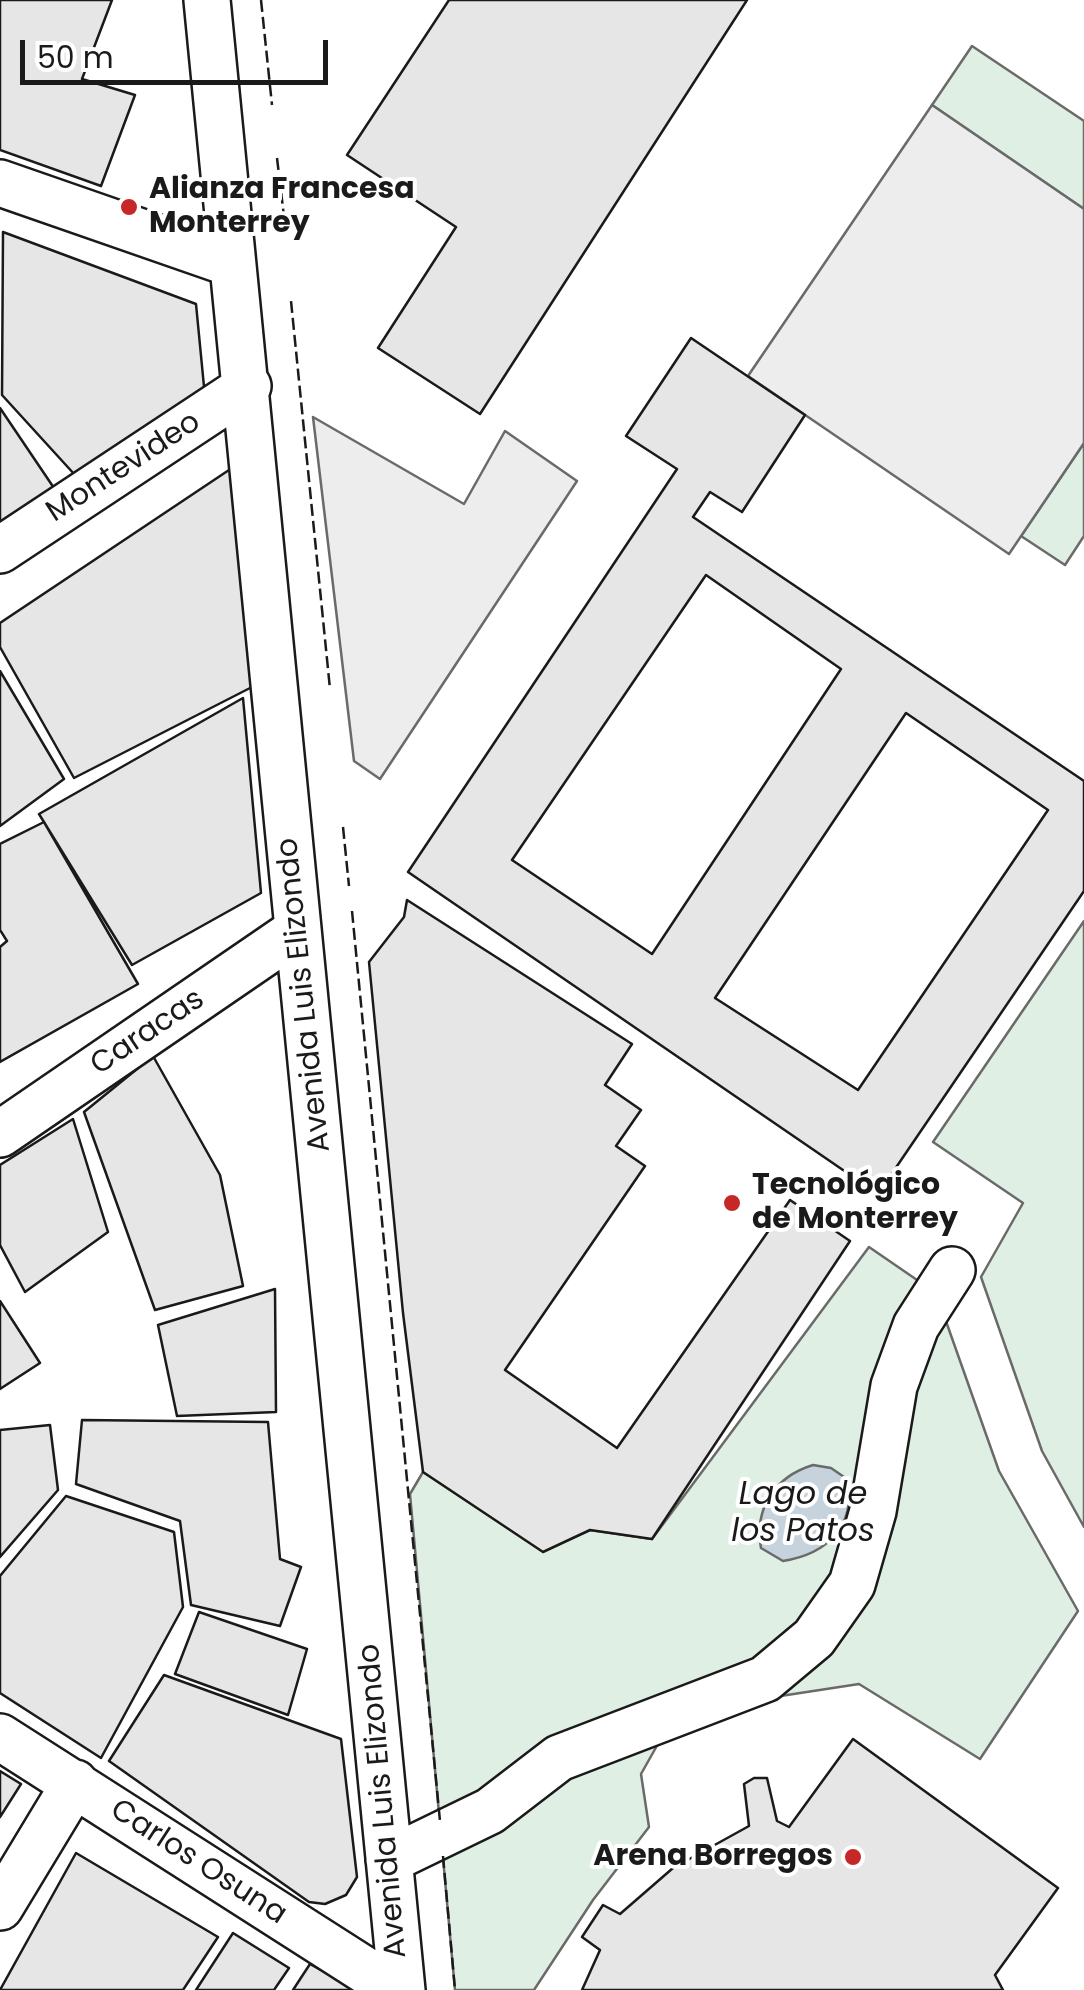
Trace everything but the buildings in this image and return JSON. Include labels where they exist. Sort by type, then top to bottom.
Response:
[{"type":"street","name":"Avenida Luis Elizondo","points":[[207,0],[230,264],[248,386],[295,932],[322,1138],[399,1990]]},
{"type":"street","points":[[0,183],[230,264]]},
{"type":"street","name":"Montevideo","points":[[0,550],[248,386]]},
{"type":"street","name":"Caracas","points":[[0,1134],[295,932]]},
{"type":"street","points":[[389,1860],[490,1811],[559,1758],[765,1678],[814,1638],[852,1584],[872,1510],[894,1386],[916,1326],[952,1270]]},
{"type":"street","name":"Carlos Osuna","points":[[0,1736],[399,1990]]},
{"type":"street","points":[[0,1907],[75,1784]]},
{"type":"green space","points":[[972,46],[1084,121],[1084,209],[932,105]]},
{"type":"green space","points":[[1084,443],[1084,536],[1065,565],[1021,536]]},
{"type":"green space","points":[[1084,921],[1084,1527],[1042,1451],[981,1277],[1023,1203],[933,1142]]},
{"type":"green space","points":[[869,1247],[936,1293],[999,1471],[1078,1611],[980,1759],[859,1684],[676,1712],[641,1774],[649,1827],[593,1900],[534,1990],[455,1990],[410,1494],[423,1472],[543,1551],[590,1530],[652,1539]]},
{"type":"shaded area","points":[[932,105],[1084,209],[1084,443],[1009,554],[748,376]]},
{"type":"shaded area","points":[[313,417],[464,504],[505,431],[577,481],[380,779],[354,761]]},
{"type":"water","name":"Lago de los Patos","points":[[813,1465],[831,1468],[847,1479],[849,1496],[843,1524],[813,1552],[783,1561],[761,1548],[764,1508],[787,1478]]},
{"type":"fence","points":[[261,0],[272,105]]},
{"type":"fence","points":[[277,158],[285,225]]},
{"type":"fence","points":[[291,301],[330,689]]},
{"type":"fence","points":[[343,827],[349,886]]},
{"type":"fence","points":[[352,911],[440,1821]]},
{"type":"fence","points":[[443,1856],[455,1990]]},
{"type":"place","name":"Alianza Francesa Monterrey","points":[[129,207]]},
{"type":"place","name":"Tecnológico de Monterrey","points":[[732,1203]]},
{"type":"place","name":"Arena Borregos","points":[[853,1857]]}]
